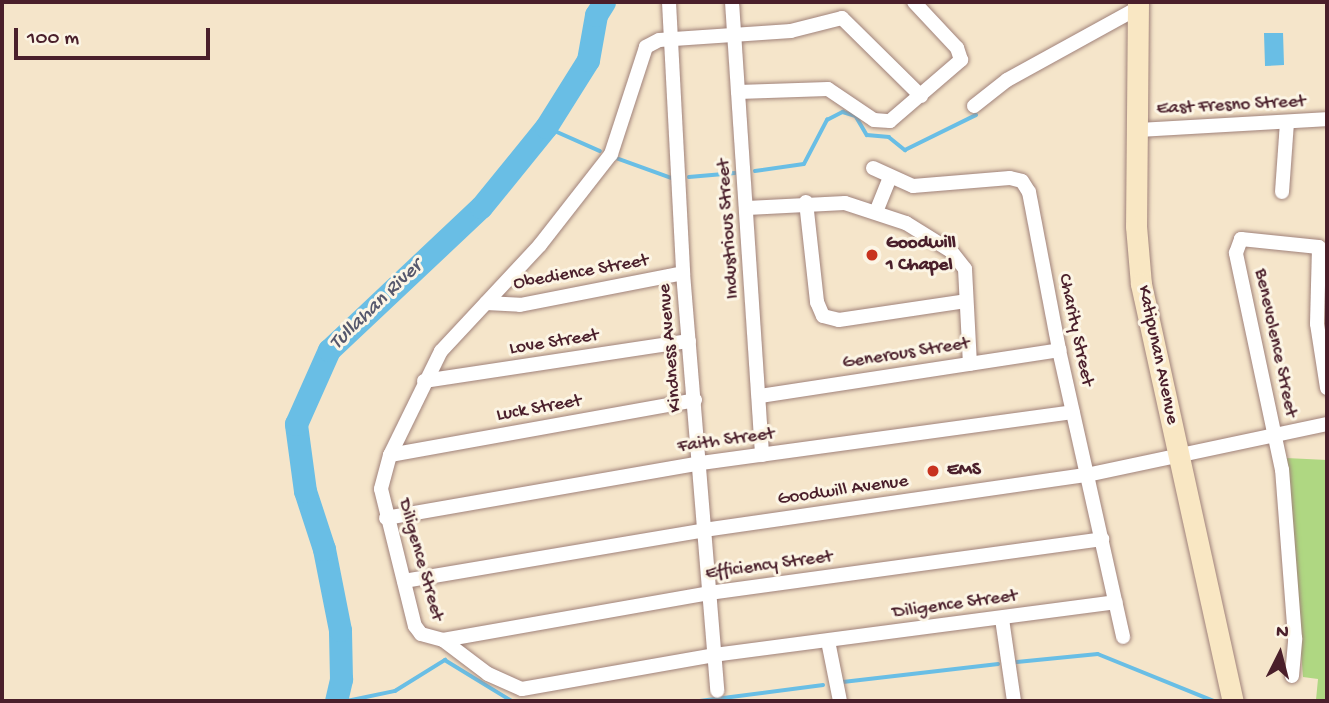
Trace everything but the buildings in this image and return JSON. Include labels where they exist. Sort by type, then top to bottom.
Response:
[{"type":"main road","name":"Katipunan Avenue","points":[[1138,5],[1137,130],[1141,284],[1233,701]]},
{"type":"street","name":"Kindness Avenue","points":[[668,2],[683,273],[701,463],[717,691]]},
{"type":"street","name":"Industrious Street","points":[[732,2],[762,454]]},
{"type":"street","points":[[738,92],[828,89],[882,122],[894,119],[961,60],[957,48],[914,2]]},
{"type":"street","points":[[974,106],[1007,80],[1138,5]]},
{"type":"street","name":"Diligence Street","points":[[921,96],[842,18],[791,31],[655,41],[644,50],[611,154],[600,171],[441,351],[390,455],[381,489],[386,518],[415,626],[421,634],[443,640],[488,674],[522,690],[714,655],[1116,602]]},
{"type":"street","name":"East Fresno Street","points":[[1137,130],[1327,119]]},
{"type":"street","points":[[1282,192],[1287,122]]},
{"type":"street","name":"Charity Street","points":[[873,168],[890,178],[913,186],[1022,181],[1029,192],[1059,350],[1123,638]]},
{"type":"street","points":[[876,212],[890,178]]},
{"type":"street","points":[[747,208],[806,202],[845,203],[913,227],[961,260],[971,364]]},
{"type":"street","points":[[806,202],[817,302],[823,316],[839,320],[966,301]]},
{"type":"street","name":"Benevolence Street","points":[[1292,676],[1295,638],[1275,437],[1236,253],[1241,239],[1319,247],[1317,324],[1327,388]]},
{"type":"street","name":"Obedience Street","points":[[486,303],[520,305],[683,273]]},
{"type":"street","name":"Love Street","points":[[425,381],[688,341]]},
{"type":"street","name":"Generous Street","points":[[760,396],[1059,350]]},
{"type":"street","name":"Luck Street","points":[[390,455],[695,400]]},
{"type":"street","name":"Faith Street","points":[[386,518],[701,463],[1073,412]]},
{"type":"street","name":"Goodwill Avenue","points":[[404,581],[704,530],[1087,475],[1327,424]]},
{"type":"street","name":"Efficiency Street","points":[[443,640],[709,593],[1102,539]]},
{"type":"street","points":[[1002,619],[1013,701]]},
{"type":"street","points":[[828,641],[840,701]]},
{"type":"green space","points":[[1286,458],[1327,460],[1327,701],[1316,700],[1318,679],[1303,677]]},
{"type":"water","points":[[1264,33],[1283,33],[1284,65],[1265,66]]},
{"type":"waterway","name":"Tullahan River","points":[[336,701],[341,679],[340,630],[324,549],[305,491],[296,424],[329,350],[481,207],[546,127],[588,60],[596,15],[604,2]]},
{"type":"waterway","points":[[755,171],[804,164],[827,120],[843,112],[856,116],[867,135],[889,137],[905,150],[976,115]]},
{"type":"waterway","points":[[546,127],[600,151]]},
{"type":"waterway","points":[[616,158],[672,178]]},
{"type":"waterway","points":[[689,177],[735,173]]},
{"type":"waterway","points":[[1017,662],[1098,654],[1214,701]]},
{"type":"waterway","points":[[347,701],[395,691],[445,660],[512,701]]},
{"type":"waterway","points":[[843,682],[998,664]]},
{"type":"waterway","points":[[700,701],[823,685]]},
{"type":"place","name":"Goodwill 1 Chapel","points":[[872,255]]},
{"type":"place","name":"EMS","points":[[933,471]]}]
